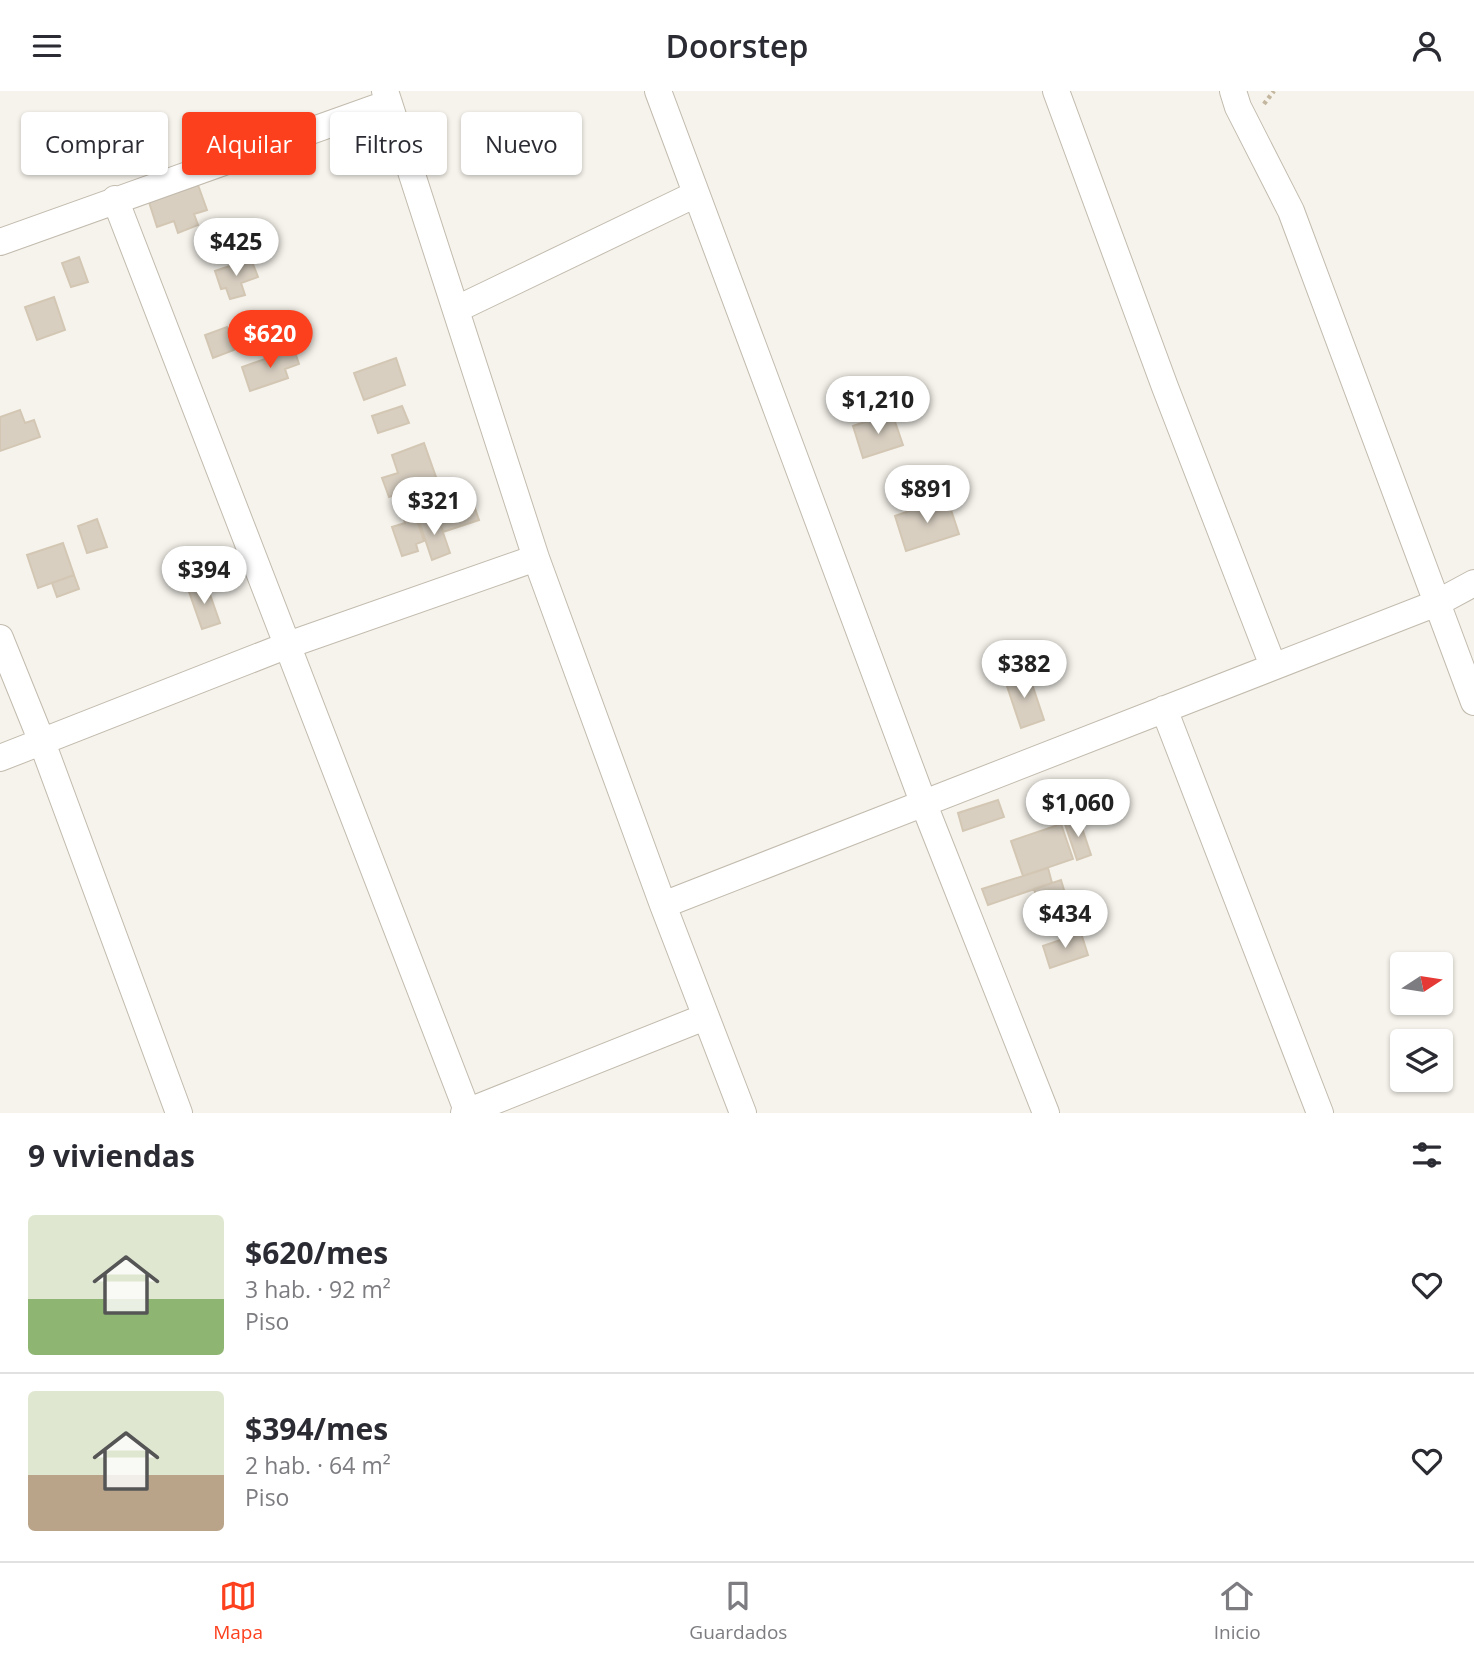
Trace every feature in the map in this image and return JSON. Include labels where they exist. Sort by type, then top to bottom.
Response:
[{"type":"street","points":[[658,91],[923,802],[1045,1113]]},
{"type":"street","points":[[1056,91],[1165,387],[1273,666]]},
{"type":"street","points":[[1233,91],[1238,107],[1291,211],[1474,702]]},
{"type":"street","points":[[0,242],[387,97],[536,558],[663,905],[743,1113]]},
{"type":"street","points":[[457,309],[696,194]]},
{"type":"street","points":[[115,199],[466,1113],[705,1017]]},
{"type":"street","points":[[0,758],[288,645],[536,558]]},
{"type":"street","points":[[663,905],[1437,603],[1474,583]]},
{"type":"street","points":[[0,638],[42,742],[179,1113]]},
{"type":"street","points":[[1164,709],[1320,1113]]},
{"type":"building","points":[[198,185],[207,210],[194,214],[198,225],[178,233],[174,221],[157,227],[149,202]]},
{"type":"building","points":[[79,257],[88,282],[71,287],[62,263]]},
{"type":"building","points":[[251,259],[258,277],[241,283],[245,295],[230,299],[226,288],[221,289],[215,271]]},
{"type":"building","points":[[54,297],[65,330],[37,340],[25,307]]},
{"type":"building","points":[[227,327],[234,350],[213,358],[205,335]]},
{"type":"building","points":[[294,349],[299,364],[285,369],[288,378],[250,391],[242,367]]},
{"type":"building","points":[[396,358],[405,385],[364,400],[354,373]]},
{"type":"building","points":[[402,406],[409,423],[378,433],[372,416]]},
{"type":"building","points":[[20,410],[25,423],[34,420],[40,437],[0,451],[0,417]]},
{"type":"building","points":[[892,413],[903,445],[863,458],[853,426]]},
{"type":"building","points":[[424,443],[437,480],[389,497],[382,478],[398,473],[392,455]]},
{"type":"building","points":[[467,486],[479,520],[443,532],[431,498]]},
{"type":"building","points":[[947,498],[959,534],[906,551],[895,516]]},
{"type":"building","points":[[414,512],[424,541],[416,544],[418,551],[402,556],[392,527],[405,523],[403,515]]},
{"type":"building","points":[[437,515],[450,553],[432,560],[419,521]]},
{"type":"building","points":[[97,519],[107,547],[87,553],[78,526]]},
{"type":"building","points":[[63,543],[74,575],[38,588],[27,555]]},
{"type":"building","points":[[74,575],[79,589],[57,597],[52,583]]},
{"type":"building","points":[[206,583],[220,623],[202,629],[188,589]]},
{"type":"building","points":[[1028,672],[1044,720],[1021,728],[1005,680]]},
{"type":"building","points":[[998,800],[1004,817],[963,831],[958,813]]},
{"type":"building","points":[[1079,819],[1091,855],[1077,860],[1065,824]]},
{"type":"building","points":[[1061,824],[1073,859],[1023,876],[1011,841]]},
{"type":"building","points":[[1048,868],[1052,883],[988,905],[982,889]]},
{"type":"building","points":[[1061,880],[1065,893],[1038,902],[1034,889]]},
{"type":"building","points":[[1081,933],[1088,955],[1050,968],[1043,946]]}]
